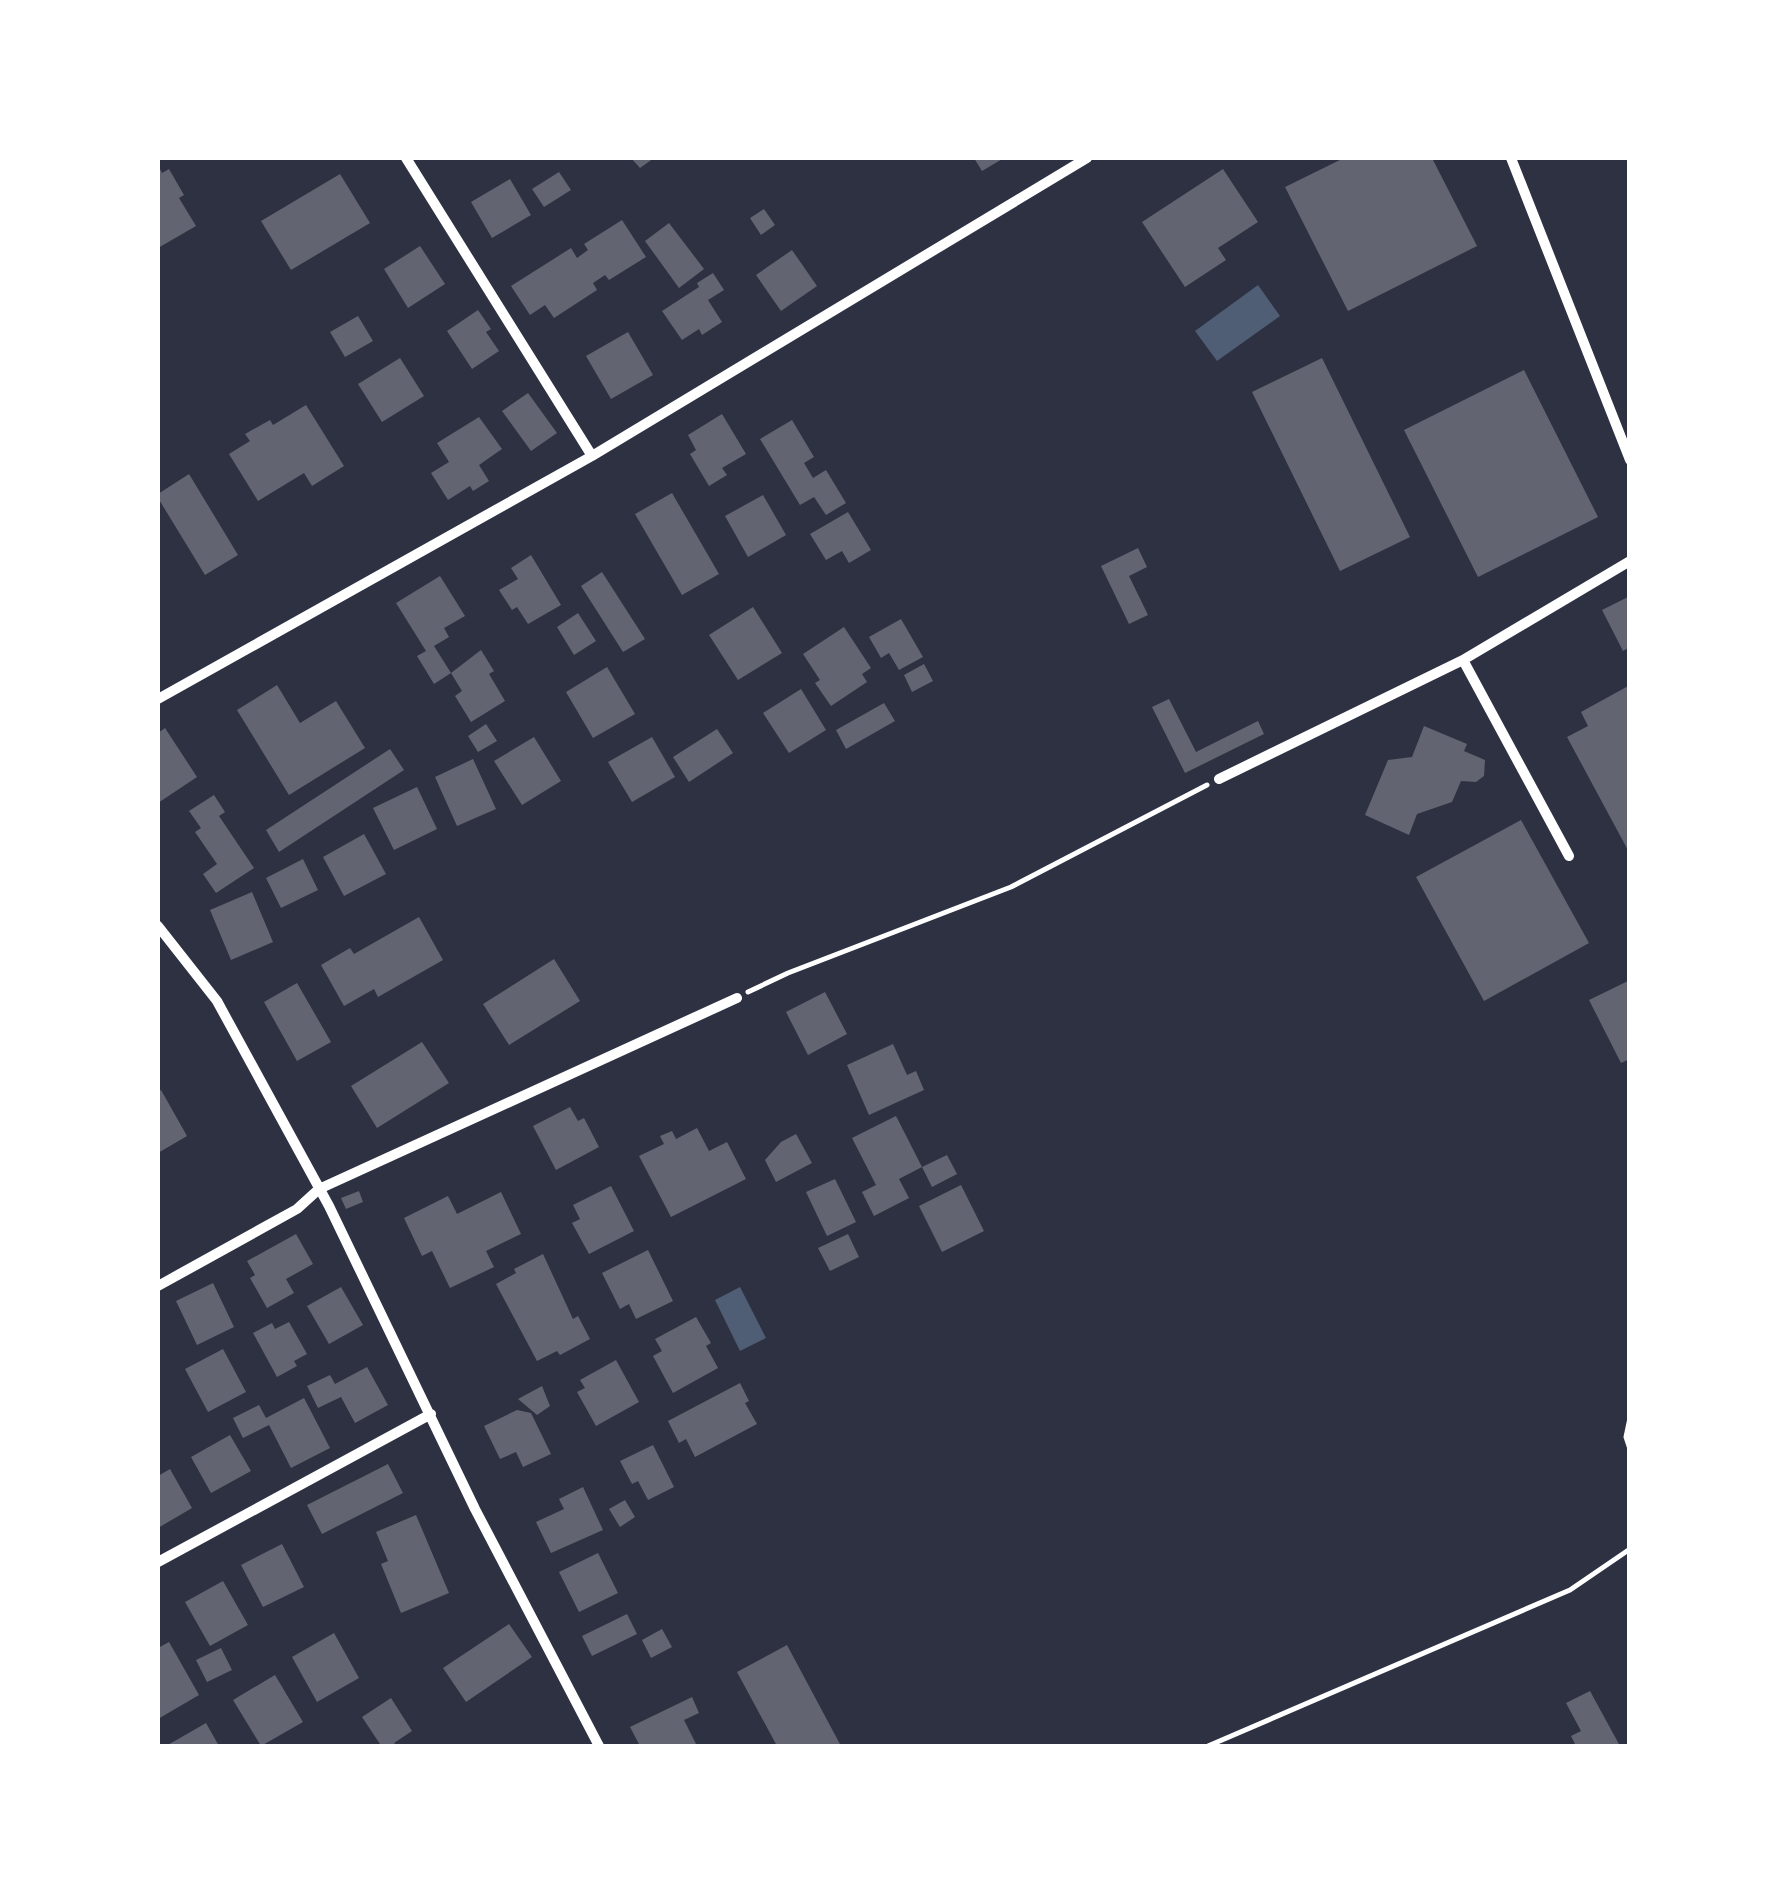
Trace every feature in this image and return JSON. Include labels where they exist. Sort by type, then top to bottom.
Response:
[{"type":"street","points":[[406,158],[592,456]]},
{"type":"street","points":[[158,699],[592,456],[1087,158]]},
{"type":"street","points":[[1511,158],[1630,460]]},
{"type":"street","points":[[1218,779],[1463,660],[1630,562]]},
{"type":"street","points":[[1463,660],[1569,856]]},
{"type":"street","points":[[158,926],[217,1000],[319,1189],[475,1509],[600,1746]]},
{"type":"street","points":[[158,1286],[297,1209],[319,1189],[736,998]]},
{"type":"street","points":[[158,1562],[431,1414]]},
{"type":"path","points":[[736,998],[788,973],[1011,887],[1218,779]]},
{"type":"path","points":[[1630,1418],[1626,1437],[1630,1449]]},
{"type":"path","points":[[1208,1746],[1570,1590],[1630,1548]]},
{"type":"water","points":[[1258,285],[1280,316],[1217,361],[1195,331]]},
{"type":"water","points":[[740,1287],[766,1338],[740,1351],[715,1300]]},
{"type":"building","points":[[631,158],[654,158],[640,168]]},
{"type":"building","points":[[974,158],[1004,158],[982,171]]},
{"type":"building","points":[[1344,158],[1432,158],[1477,246],[1348,311],[1285,187]]},
{"type":"building","points":[[158,165],[162,173],[169,169],[184,195],[179,198],[196,226],[158,248]]},
{"type":"building","points":[[1223,169],[1258,222],[1218,248],[1226,260],[1185,287],[1142,222]]},
{"type":"building","points":[[559,172],[571,190],[544,207],[532,189]]},
{"type":"building","points":[[340,174],[370,223],[291,270],[261,221]]},
{"type":"building","points":[[510,179],[531,215],[492,238],[471,202]]},
{"type":"building","points":[[764,209],[775,225],[761,235],[750,218]]},
{"type":"building","points":[[622,220],[646,257],[609,280],[605,275],[593,283],[597,290],[554,318],[545,305],[530,315],[511,286],[571,248],[577,258],[588,250],[584,244]]},
{"type":"building","points":[[669,223],[704,269],[679,288],[645,241]]},
{"type":"building","points":[[420,246],[445,284],[408,308],[384,269]]},
{"type":"building","points":[[792,250],[817,286],[781,311],[756,275]]},
{"type":"building","points":[[713,273],[724,290],[708,300],[722,322],[702,335],[699,329],[682,340],[662,311]]},
{"type":"building","points":[[478,310],[499,351],[472,369],[447,331]]},
{"type":"building","points":[[358,316],[373,341],[345,357],[330,332]]},
{"type":"building","points":[[628,332],[653,375],[611,399],[586,356]]},
{"type":"building","points":[[400,358],[424,396],[382,422],[358,384]]},
{"type":"building","points":[[1322,358],[1410,537],[1340,571],[1252,392]]},
{"type":"building","points":[[1524,370],[1598,517],[1478,577],[1404,430]]},
{"type":"building","points":[[528,393],[557,433],[531,451],[502,411]]},
{"type":"building","points":[[306,405],[344,466],[312,486],[304,473],[258,501],[229,454],[250,441],[245,434],[270,420],[273,425]]},
{"type":"building","points":[[722,414],[746,454],[722,468],[727,475],[709,486],[690,454],[696,450],[688,435]]},
{"type":"building","points":[[479,417],[502,449],[479,465],[489,481],[473,491],[470,486],[448,500],[431,473],[449,462],[437,443]]},
{"type":"building","points":[[792,420],[814,457],[804,463],[813,478],[826,470],[846,503],[826,515],[814,497],[800,505],[760,439]]},
{"type":"building","points":[[189,474],[238,555],[205,575],[158,498],[158,494]]},
{"type":"building","points":[[672,493],[719,574],[682,595],[635,514]]},
{"type":"building","points":[[763,495],[786,535],[748,557],[725,516]]},
{"type":"building","points":[[848,512],[871,550],[849,563],[842,551],[826,560],[810,534]]},
{"type":"building","points":[[1138,548],[1147,567],[1129,576],[1148,615],[1129,624],[1101,566]]},
{"type":"building","points":[[531,555],[561,605],[528,624],[517,607],[512,610],[499,590],[518,579],[511,568]]},
{"type":"building","points":[[602,572],[645,639],[623,652],[581,586]]},
{"type":"building","points":[[440,576],[465,616],[444,628],[449,637],[434,646],[451,673],[434,684],[417,656],[426,651],[396,603]]},
{"type":"building","points":[[1630,596],[1630,647],[1623,651],[1602,610]]},
{"type":"building","points":[[753,607],[782,653],[738,680],[709,635]]},
{"type":"building","points":[[578,613],[596,641],[574,655],[557,627]]},
{"type":"building","points":[[901,619],[923,657],[899,670],[889,653],[881,658],[869,637]]},
{"type":"building","points":[[844,627],[871,668],[862,674],[867,682],[831,706],[815,683],[820,680],[803,654]]},
{"type":"building","points":[[481,650],[505,701],[471,722],[455,696],[462,691],[451,673]]},
{"type":"building","points":[[924,664],[933,681],[912,692],[904,675]]},
{"type":"building","points":[[607,667],[635,714],[593,738],[566,692]]},
{"type":"building","points":[[277,685],[300,723],[336,701],[365,748],[289,795],[237,710]]},
{"type":"building","points":[[1630,685],[1630,854],[1567,737],[1588,726],[1581,712]]},
{"type":"building","points":[[801,689],[826,730],[789,753],[763,713]]},
{"type":"building","points":[[1169,699],[1196,752],[1258,721],[1264,734],[1185,773],[1152,707]]},
{"type":"building","points":[[884,703],[895,721],[846,749],[836,730]]},
{"type":"building","points":[[486,724],[497,741],[478,752],[468,736]]},
{"type":"building","points":[[1424,726],[1467,744],[1464,751],[1485,760],[1484,776],[1476,782],[1461,781],[1452,802],[1417,814],[1409,835],[1365,815],[1388,760],[1412,757]]},
{"type":"building","points":[[165,728],[197,777],[158,803],[158,733]]},
{"type":"building","points":[[717,729],[733,753],[689,782],[673,757]]},
{"type":"building","points":[[534,737],[561,781],[522,805],[494,761]]},
{"type":"building","points":[[652,737],[675,777],[632,802],[608,762]]},
{"type":"building","points":[[390,749],[404,770],[279,852],[266,830]]},
{"type":"building","points":[[473,759],[496,809],[457,826],[435,777]]},
{"type":"building","points":[[417,787],[437,829],[394,850],[373,808]]},
{"type":"building","points":[[214,795],[225,812],[219,816],[254,868],[216,893],[203,874],[217,864],[195,832],[201,828],[189,811]]},
{"type":"building","points":[[1521,820],[1589,943],[1484,1001],[1416,877]]},
{"type":"building","points":[[364,834],[386,874],[344,896],[323,857]]},
{"type":"building","points":[[303,859],[318,890],[281,908],[266,878]]},
{"type":"building","points":[[252,892],[273,942],[231,960],[210,910]]},
{"type":"building","points":[[419,917],[443,960],[378,997],[374,989],[344,1006],[321,965],[350,948],[354,954]]},
{"type":"building","points":[[554,959],[580,1001],[509,1045],[483,1004]]},
{"type":"building","points":[[1630,980],[1630,1059],[1621,1063],[1589,1000]]},
{"type":"building","points":[[297,983],[331,1042],[297,1061],[264,1002]]},
{"type":"building","points":[[825,992],[847,1034],[808,1055],[786,1012]]},
{"type":"building","points":[[422,1042],[449,1083],[377,1128],[351,1086]]},
{"type":"building","points":[[893,1044],[907,1075],[916,1071],[924,1090],[869,1115],[847,1065]]},
{"type":"building","points":[[161,1090],[187,1136],[158,1153],[158,1092]]},
{"type":"building","points":[[570,1107],[578,1121],[584,1118],[599,1147],[556,1170],[533,1126]]},
{"type":"building","points":[[896,1116],[922,1167],[899,1179],[909,1198],[874,1216],[862,1192],[876,1185],[852,1138]]},
{"type":"building","points":[[697,1128],[709,1151],[727,1142],[746,1179],[671,1217],[639,1156],[664,1144],[660,1136],[672,1131],[676,1139]]},
{"type":"building","points":[[796,1134],[812,1163],[776,1182],[765,1160],[781,1142]]},
{"type":"building","points":[[947,1155],[957,1174],[932,1187],[922,1167]]},
{"type":"building","points":[[835,1179],[856,1222],[827,1236],[806,1192]]},
{"type":"building","points":[[961,1185],[984,1231],[942,1252],[919,1206]]},
{"type":"building","points":[[611,1186],[634,1231],[589,1254],[572,1223],[580,1219],[573,1205]]},
{"type":"building","points":[[359,1191],[363,1202],[346,1209],[341,1198]]},
{"type":"building","points":[[501,1192],[521,1234],[486,1251],[494,1267],[450,1288],[432,1251],[422,1256],[404,1218],[448,1196],[457,1214]]},
{"type":"building","points":[[296,1234],[313,1264],[286,1279],[294,1293],[267,1308],[250,1278],[255,1275],[247,1261]]},
{"type":"building","points":[[848,1234],[859,1257],[830,1271],[818,1248]]},
{"type":"building","points":[[648,1250],[673,1301],[636,1319],[629,1304],[620,1309],[602,1273]]},
{"type":"building","points":[[543,1254],[573,1319],[578,1316],[590,1339],[560,1355],[557,1351],[537,1361],[496,1284]]},
{"type":"building","points":[[213,1283],[234,1327],[197,1345],[176,1301]]},
{"type":"building","points":[[341,1287],[363,1325],[329,1344],[307,1306]]},
{"type":"building","points":[[696,1317],[711,1343],[706,1346],[718,1368],[673,1393],[653,1356],[662,1351],[655,1339]]},
{"type":"building","points":[[289,1322],[307,1354],[294,1361],[297,1366],[277,1377],[253,1333],[272,1323],[275,1329]]},
{"type":"building","points":[[223,1349],[246,1392],[208,1412],[185,1369]]},
{"type":"building","points":[[616,1360],[639,1402],[596,1426],[577,1392],[585,1388],[580,1380]]},
{"type":"building","points":[[367,1367],[388,1405],[355,1423],[341,1397],[318,1408],[307,1386],[330,1375],[335,1384]]},
{"type":"building","points":[[740,1383],[749,1401],[745,1403],[757,1424],[695,1457],[686,1439],[679,1443],[668,1421]]},
{"type":"building","points":[[542,1386],[550,1406],[537,1415],[518,1399]]},
{"type":"building","points":[[304,1398],[330,1448],[291,1468],[269,1425],[243,1438],[233,1418],[259,1405],[266,1418]]},
{"type":"building","points":[[517,1410],[531,1413],[551,1454],[523,1467],[516,1452],[500,1459],[484,1426]]},
{"type":"building","points":[[230,1435],[251,1471],[211,1493],[191,1457]]},
{"type":"building","points":[[653,1445],[674,1487],[648,1500],[638,1481],[632,1484],[620,1461]]},
{"type":"building","points":[[388,1464],[403,1493],[322,1534],[307,1505]]},
{"type":"building","points":[[170,1469],[192,1508],[158,1528],[158,1476]]},
{"type":"building","points":[[583,1487],[603,1530],[551,1553],[536,1522],[564,1509],[559,1499]]},
{"type":"building","points":[[625,1500],[635,1517],[620,1527],[609,1509]]},
{"type":"building","points":[[416,1515],[449,1593],[401,1613],[381,1564],[388,1561],[376,1532]]},
{"type":"building","points":[[282,1544],[304,1587],[263,1607],[241,1565]]},
{"type":"building","points":[[598,1553],[618,1593],[579,1612],[559,1572]]},
{"type":"building","points":[[223,1581],[248,1625],[210,1646],[185,1602]]},
{"type":"building","points":[[627,1614],[637,1634],[592,1656],[582,1636]]},
{"type":"building","points":[[509,1624],[532,1657],[466,1702],[443,1668]]},
{"type":"building","points":[[662,1629],[672,1647],[651,1658],[642,1640]]},
{"type":"building","points":[[334,1633],[359,1678],[317,1702],[292,1657]]},
{"type":"building","points":[[169,1642],[199,1695],[158,1719],[158,1648]]},
{"type":"building","points":[[787,1645],[841,1746],[777,1746],[737,1672]]},
{"type":"building","points":[[221,1648],[232,1670],[207,1682],[196,1660]]},
{"type":"building","points":[[275,1675],[303,1722],[261,1746],[233,1700]]},
{"type":"building","points":[[1590,1691],[1620,1746],[1576,1746],[1571,1736],[1581,1731],[1566,1703]]},
{"type":"building","points":[[692,1697],[699,1713],[684,1720],[697,1746],[640,1746],[630,1727]]},
{"type":"building","points":[[391,1698],[412,1731],[394,1743],[397,1746],[376,1746],[380,1744],[362,1717]]},
{"type":"building","points":[[206,1723],[219,1746],[166,1746]]}]
